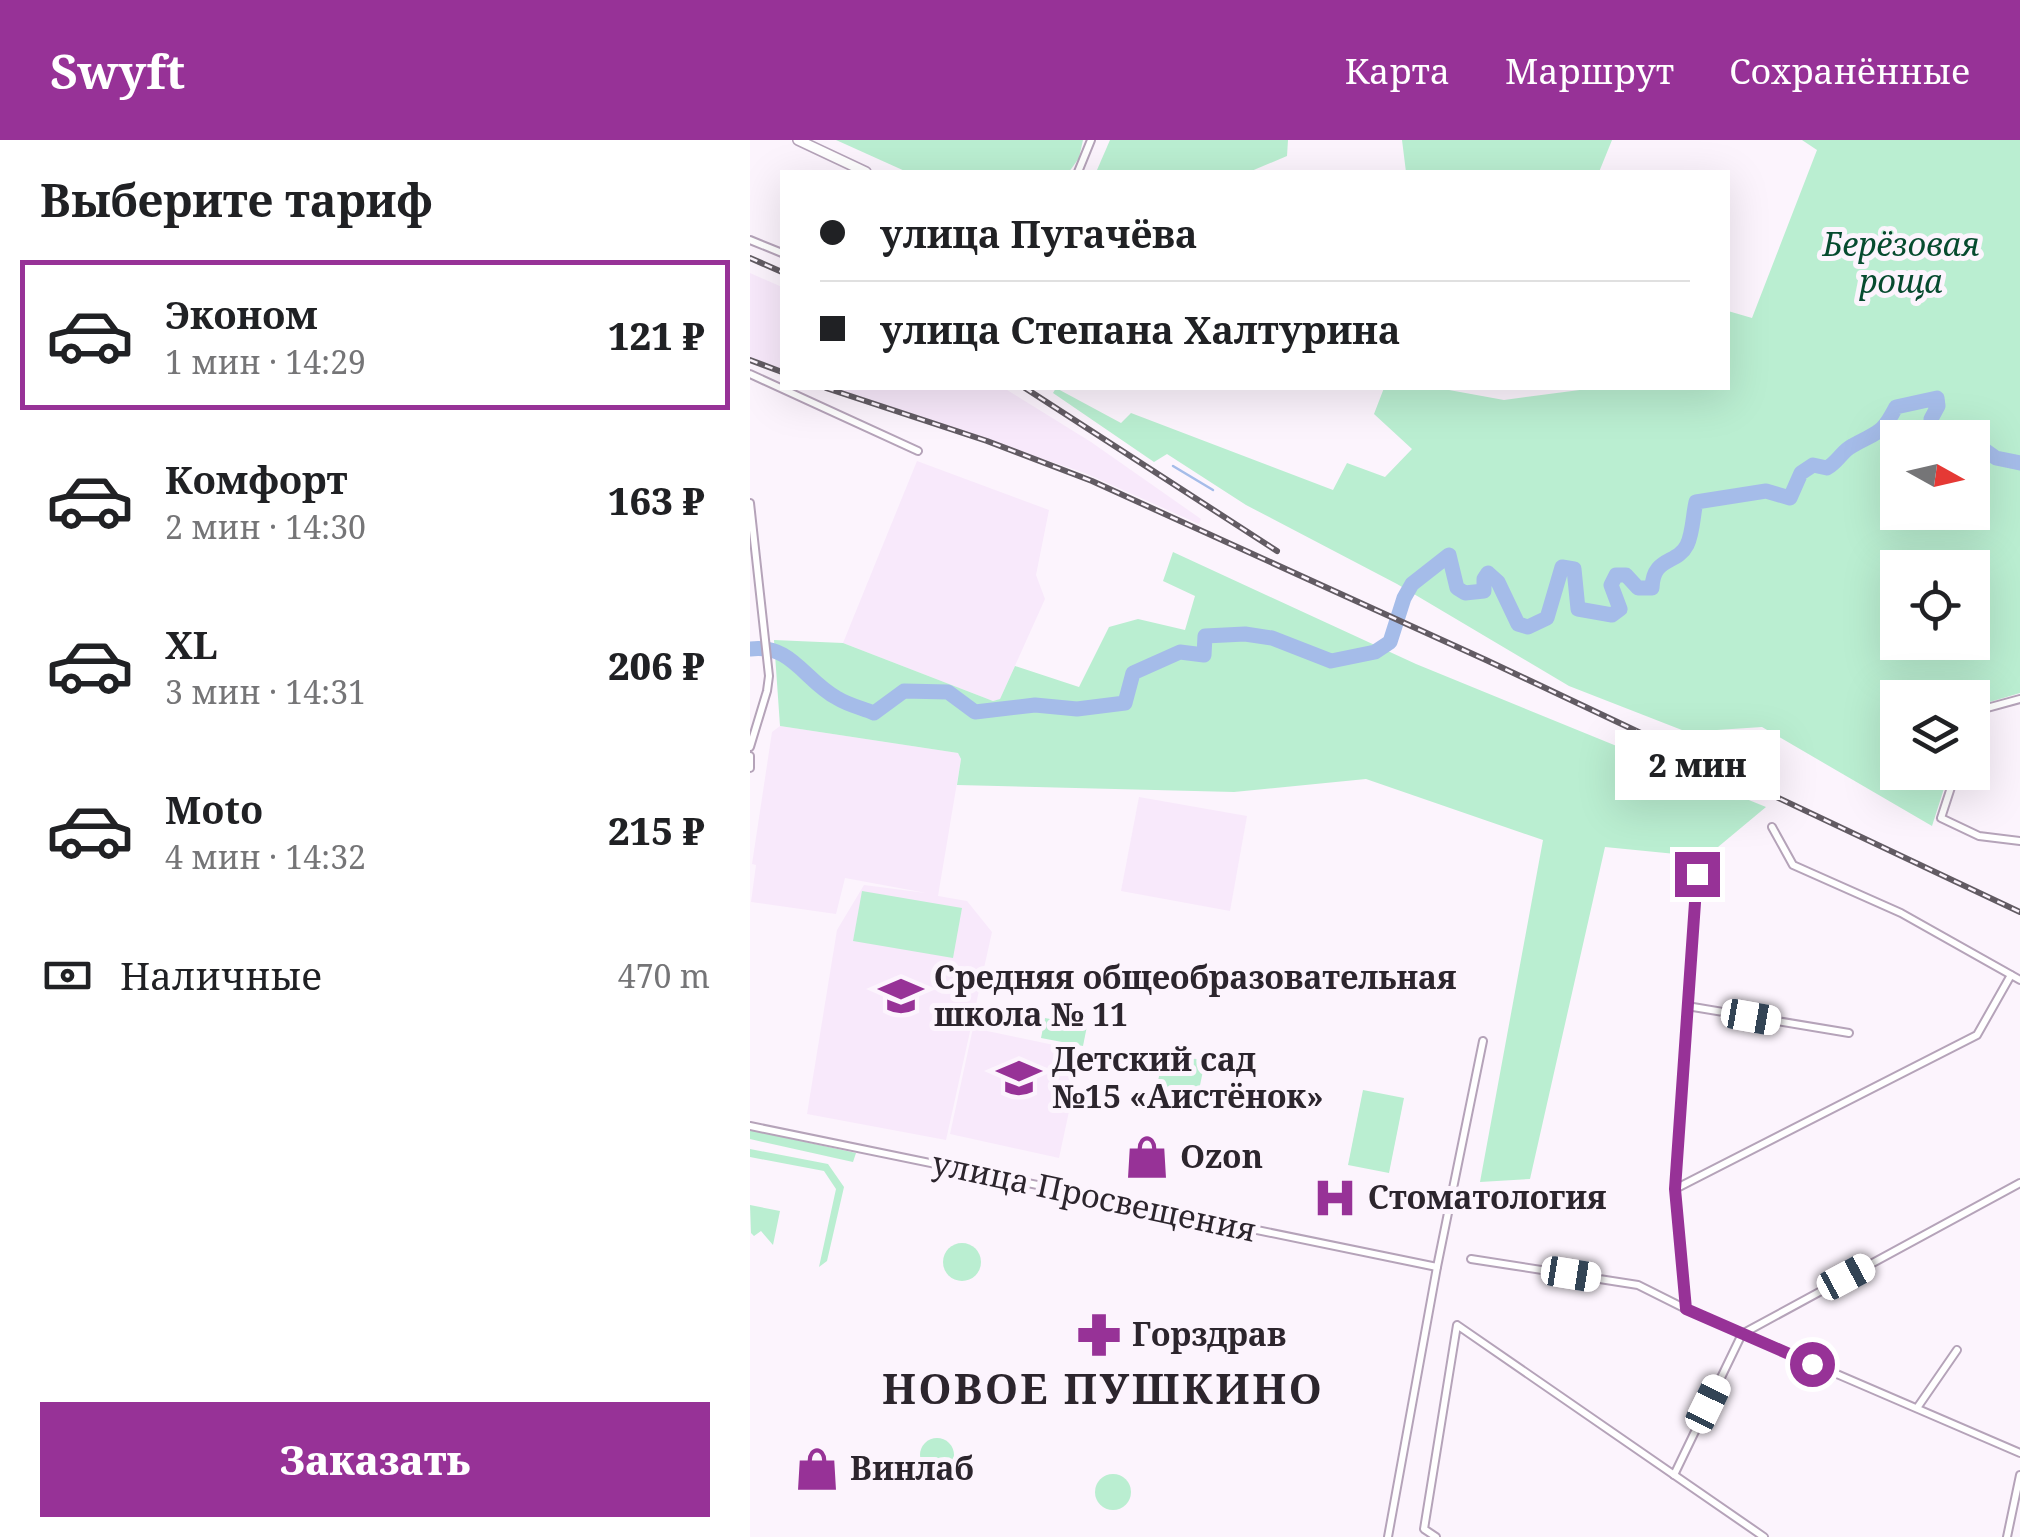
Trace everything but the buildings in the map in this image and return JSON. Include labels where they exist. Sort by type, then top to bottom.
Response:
[{"type":"street","points":[[798,140],[862,170]]},
{"type":"street","points":[[1079,170],[1091,140]]},
{"type":"street","points":[[750,240],[780,252]]},
{"type":"street","points":[[750,374],[780,388]]},
{"type":"street","points":[[785,390],[918,451]]},
{"type":"street","points":[[750,503],[768,691],[750,747]]},
{"type":"street","points":[[750,584],[760,588]]},
{"type":"street","points":[[1990,707],[2020,699]]},
{"type":"street","points":[[750,756],[750,768]]},
{"type":"street","points":[[1950,790],[1941,818],[1979,836],[2020,840]]},
{"type":"street","points":[[1772,827],[1792,865],[1902,913],[2020,980]]},
{"type":"street","points":[[1686,1309],[1675,1189],[1697,874]]},
{"type":"street","points":[[1675,1189],[1978,1035],[2012,975]]},
{"type":"street","points":[[1686,1006],[1848,1033]]},
{"type":"street","points":[[1388,1537],[1483,1040]]},
{"type":"street","name":"улица Просвещения","points":[[750,1126],[1437,1267]]},
{"type":"street","points":[[1674,1475],[1742,1334],[2020,1183]]},
{"type":"street","points":[[1471,1259],[1638,1285],[2020,1453]]},
{"type":"street","points":[[1436,1537],[1424,1529],[1457,1325],[1764,1537]]},
{"type":"street","points":[[1917,1408],[1957,1350]]},
{"type":"street","points":[[2007,1537],[2020,1475]]},
{"type":"shaded area","points":[[750,273],[780,286],[780,370],[750,359]]},
{"type":"shaded area","points":[[836,390],[1007,390],[1091,442],[1201,519],[1199,524],[1085,473]]},
{"type":"shaded area","points":[[917,461],[1049,510],[1036,575],[1045,599],[1000,699],[993,701],[843,643]]},
{"type":"shaded area","points":[[780,726],[958,753],[961,759],[938,896],[967,901],[992,932],[946,1140],[807,1114],[837,930],[864,885],[926,893],[845,878],[836,914],[751,902],[756,865],[752,864],[772,732]]},
{"type":"shaded area","points":[[1139,797],[1247,816],[1230,911],[1121,891]]},
{"type":"shaded area","name":"Детский сад №15 «Аистёнок»","points":[[973,1028],[1082,1051],[1059,1158],[950,1134]]},
{"type":"green space","points":[[836,140],[1083,140],[1079,158],[1070,170],[903,170]]},
{"type":"green space","points":[[1110,140],[1288,140],[1287,156],[1254,170],[1097,170]]},
{"type":"green space","points":[[1402,140],[1612,140],[1600,170],[1406,170]]},
{"type":"green space","name":"Берёзовая роща","points":[[1802,140],[2020,140],[2020,693],[1990,702],[1990,680],[1880,680],[1880,790],[1944,790],[1932,826],[1762,727],[1687,732],[1569,686],[1397,584],[1246,505],[1167,454],[1154,462],[1053,393],[1060,390],[1121,423],[1131,413],[1333,490],[1347,463],[1385,477],[1412,449],[1374,414],[1383,390],[1449,390],[1504,400],[1580,390],[1730,390],[1730,312],[1752,318],[1817,150]]},
{"type":"green space","points":[[1173,552],[1416,664],[1766,807],[1706,857],[1605,847],[1530,1179],[1480,1182],[1543,840],[1366,779],[1234,792],[957,785],[961,759],[958,753],[780,726],[774,640],[843,643],[993,701],[1000,699],[1015,666],[1079,687],[1109,627],[1138,619],[1185,630],[1195,596],[1163,581]]},
{"type":"green space","points":[[862,891],[962,908],[953,958],[853,941]]},
{"type":"green space","points":[[1045,1018],[1087,1026],[1083,1046],[1041,1038]]},
{"type":"green space","points":[[1164,1052],[1205,1061],[1198,1095],[1157,1086]]},
{"type":"green space","points":[[1363,1090],[1404,1098],[1389,1173],[1348,1165]]},
{"type":"green space","points":[[750,1130],[856,1153],[853,1162],[750,1139]]},
{"type":"green space","points":[[750,1149],[828,1164],[844,1187],[827,1261],[819,1267],[836,1189],[824,1171],[750,1157]]},
{"type":"green space","points":[[750,1205],[780,1211],[773,1245],[761,1231],[754,1236],[751,1233]]},
{"type":"green space","points":[[962,1243],[975,1249],[981,1262],[975,1275],[962,1281],[949,1275],[943,1262],[949,1249]]},
{"type":"green space","points":[[937,1438],[949,1443],[954,1455],[949,1467],[937,1472],[925,1467],[920,1455],[925,1443]]},
{"type":"green space","points":[[1113,1474],[1126,1479],[1131,1492],[1126,1505],[1113,1510],[1100,1505],[1095,1492],[1100,1479]]},
{"type":"waterway","points":[[1888,420],[1896,407],[1937,398],[1938,406],[1931,420]]},
{"type":"waterway","points":[[750,649],[787,657],[826,691],[874,713],[904,691],[948,692],[975,712],[1035,705],[1077,709],[1125,703],[1133,673],[1180,652],[1204,655],[1205,636],[1245,634],[1272,638],[1331,661],[1375,652],[1390,642],[1412,584],[1449,555],[1457,588],[1465,593],[1484,591],[1488,573],[1498,582],[1518,624],[1528,627],[1547,618],[1562,567],[1574,569],[1578,609],[1612,615],[1620,609],[1611,585],[1616,575],[1626,575],[1638,588],[1652,588],[1656,571],[1687,545],[1696,502],[1766,491],[1790,498],[1801,473],[1813,465],[1831,466],[1849,448],[1880,430]]},
{"type":"waterway","points":[[1990,454],[2020,463]]},
{"type":"waterway","points":[[1173,466],[1213,490]]},
{"type":"railway","points":[[750,258],[780,271]]},
{"type":"railway","points":[[750,360],[780,371]]},
{"type":"railway","points":[[832,390],[987,441],[1092,481],[1486,660],[2020,912]]},
{"type":"railway","points":[[1028,390],[1277,551]]},
{"type":"place","name":"Средняя общеобразовательная школа № 11","points":[[901,996]]},
{"type":"place","name":"Детский сад №15 «Аистёнок»","points":[[1019,1078]]},
{"type":"place","name":"Ozon","points":[[1147,1157]]},
{"type":"place","name":"Стоматология","points":[[1335,1198]]},
{"type":"place","name":"Горздрав","points":[[1099,1335]]},
{"type":"place","name":"Винлаб","points":[[817,1469]]},
{"type":"district","name":"НОВОЕ ПУШКИНО","points":[[1103,1389]]},
{"type":"route","points":[[1697,874],[1675,1189],[1686,1309],[1812,1364]]}]
